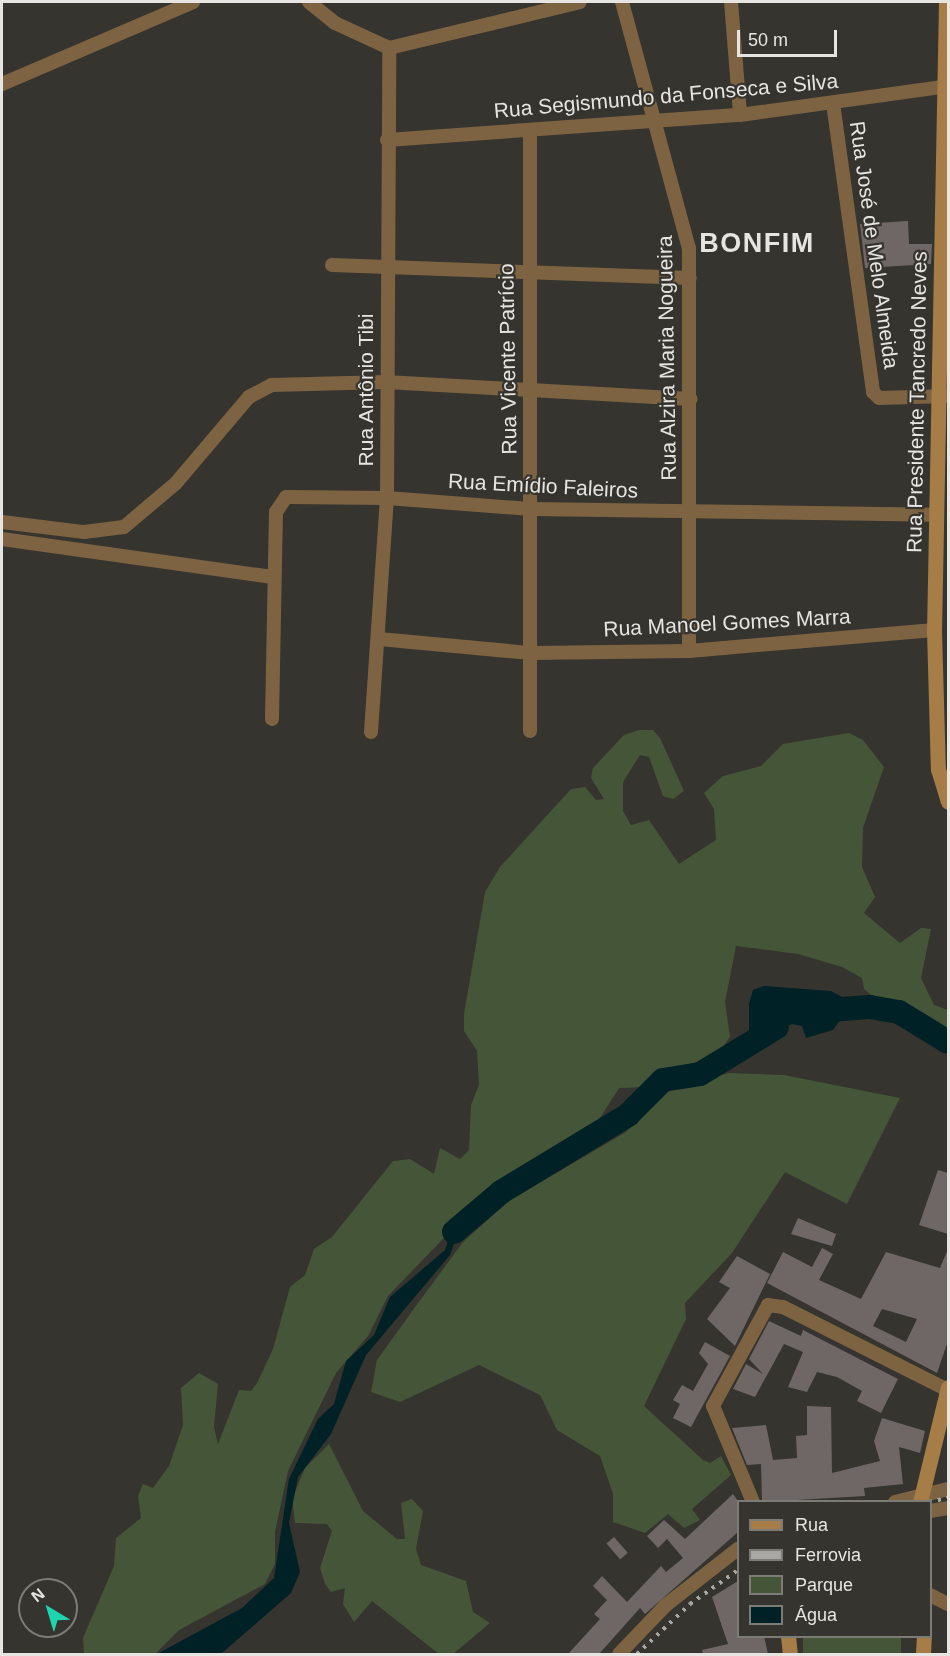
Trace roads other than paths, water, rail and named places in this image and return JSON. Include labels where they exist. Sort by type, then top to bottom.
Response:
[{"type":"main road","name":"Rua Presidente Tancredo Neves","points":[[946,2],[945,396],[936,515],[934,630],[938,769],[948,801]]},
{"type":"main road","points":[[920,1499],[948,1388]]},
{"type":"main road","points":[[788,1638],[790,1654]]},
{"type":"main road","points":[[923,1654],[924,1638]]},
{"type":"street","points":[[2,84],[193,2]]},
{"type":"street","points":[[309,2],[335,22],[389,48],[580,2]]},
{"type":"street","name":"Rua Alzira Maria Nogueira","points":[[622,2],[686,223],[690,278],[691,399],[689,651]]},
{"type":"street","points":[[731,2],[740,115]]},
{"type":"street","name":"Rua Antônio Tibi","points":[[371,732],[387,498],[389,48]]},
{"type":"street","name":"Rua Segismundo da Fonseca e Silva","points":[[387,140],[740,115],[944,86]]},
{"type":"street","name":"Rua José de Melo Almeida","points":[[833,103],[873,392],[879,398],[945,396]]},
{"type":"street","name":"Rua Vicente Patrício","points":[[530,131],[528,269],[531,510],[530,731]]},
{"type":"street","points":[[332,265],[528,269],[690,278]]},
{"type":"street","points":[[2,522],[84,532],[124,527],[170,490],[249,397],[272,385],[386,382],[691,399]]},
{"type":"street","name":"Rua Emídio Faleiros","points":[[272,577],[277,506],[293,495],[387,498],[531,510],[936,515]]},
{"type":"street","points":[[2,539],[272,577],[272,719]]},
{"type":"street","name":"Rua Manoel Gomes Marra","points":[[379,639],[531,653],[689,651],[934,630]]},
{"type":"street","points":[[752,1500],[713,1406],[768,1305],[783,1307],[948,1388]]},
{"type":"street","points":[[920,1499],[948,1489]]},
{"type":"street","points":[[932,1511],[948,1508]]},
{"type":"street","points":[[619,1654],[666,1605],[737,1550]]},
{"type":"street","points":[[932,1596],[948,1604]]},
{"type":"water","points":[[764,986],[831,991],[844,998],[846,1012],[833,1030],[806,1038],[802,1026],[792,1024],[749,1043],[749,1004],[753,990]]},
{"type":"water","points":[[482,1209],[459,1230],[450,1255],[366,1355],[331,1434],[298,1477],[289,1523],[300,1572],[291,1593],[222,1653],[157,1654],[242,1608],[274,1578],[289,1479],[318,1419],[334,1404],[346,1361],[374,1335],[390,1297],[445,1250],[453,1227]]},
{"type":"waterway","points":[[814,1011],[870,1007],[899,1012],[948,1042]]},
{"type":"waterway","points":[[454,1232],[501,1192],[628,1115],[663,1080],[700,1074],[777,1027]]},
{"type":"railway","points":[[932,1501],[948,1498]]},
{"type":"railway","points":[[637,1654],[690,1604],[737,1571]]},
{"type":"district","name":"BONFIM","points":[[757,244]]}]
